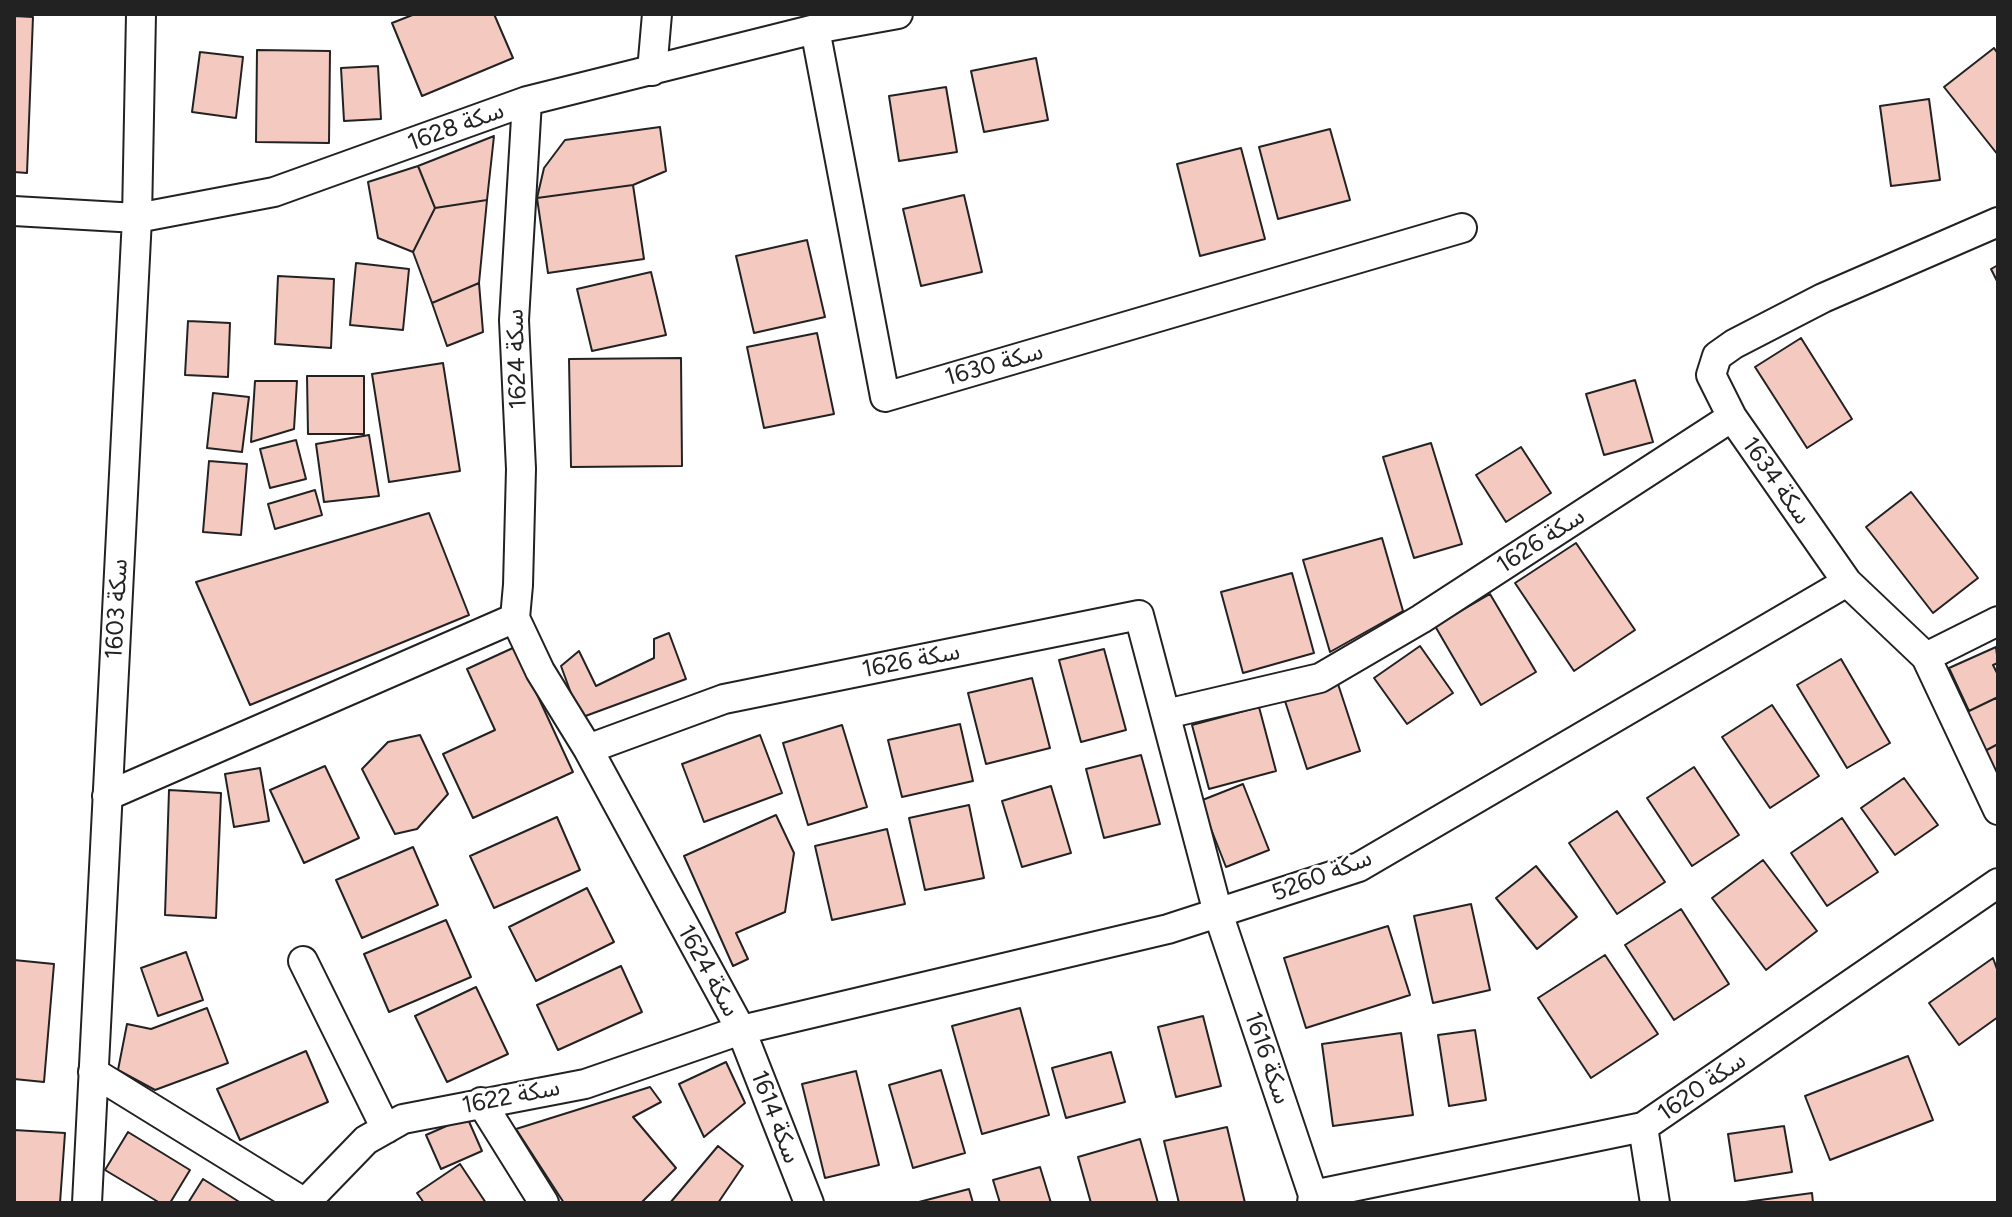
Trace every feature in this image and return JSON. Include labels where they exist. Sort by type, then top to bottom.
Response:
[{"type":"street","name":"سكة 1603","points":[[87,1203],[137,218],[141,14]]},
{"type":"street","points":[[652,71],[657,14]]},
{"type":"street","name":"سكة 1628","points":[[14,211],[137,218],[274,192],[527,101],[815,29],[898,14]]},
{"type":"street","name":"سكة 1630","points":[[815,29],[885,397],[1462,228]]},
{"type":"street","name":"سكة 1624","points":[[527,101],[514,320],[521,469],[515,618],[540,671],[588,749],[741,1030]]},
{"type":"street","name":"سكة 1634","points":[[1998,222],[1823,298],[1734,344],[1717,356],[1711,375],[1732,417],[1847,582],[1926,657],[1998,810]]},
{"type":"street","name":"سكة 1626","points":[[1166,714],[1320,678],[1421,619],[1732,417]]},
{"type":"street","name":"سكة 5260","points":[[741,1030],[1168,929],[1359,867],[1847,582]]},
{"type":"street","name":"سكة 1626","points":[[588,749],[724,699],[1139,615],[1218,913]]},
{"type":"street","points":[[107,796],[515,618]]},
{"type":"street","points":[[1926,657],[1998,621]]},
{"type":"street","name":"سكة 1620","points":[[1313,1199],[1643,1127],[1998,883]]},
{"type":"street","name":"سكة 1616","points":[[1218,913],[1313,1199]]},
{"type":"street","points":[[303,961],[386,1129]]},
{"type":"street","name":"سكة 1622","points":[[305,1203],[366,1140],[403,1119],[585,1084],[741,1030]]},
{"type":"street","name":"سكة 1614","points":[[741,1030],[809,1203]]},
{"type":"street","points":[[93,1072],[305,1203]]},
{"type":"street","points":[[481,1102],[544,1203]]},
{"type":"street","points":[[1643,1127],[1655,1203]]},
{"type":"building","points":[[415,14],[494,14],[513,58],[422,96],[392,23]]},
{"type":"building","points":[[14,16],[33,17],[27,173],[14,172]]},
{"type":"building","points":[[1994,48],[1998,54],[1998,155],[1944,87]]},
{"type":"building","points":[[257,50],[330,51],[329,143],[256,142]]},
{"type":"building","points":[[200,52],[243,57],[236,118],[192,112]]},
{"type":"building","points":[[1036,58],[1048,120],[984,132],[971,71]]},
{"type":"building","points":[[378,66],[381,119],[344,121],[341,68]]},
{"type":"building","points":[[946,87],[957,152],[899,161],[889,96]]},
{"type":"building","points":[[1929,99],[1940,180],[1891,186],[1880,106]]},
{"type":"building","points":[[660,127],[666,171],[633,185],[537,198],[544,168],[565,140]]},
{"type":"building","points":[[1330,129],[1350,200],[1278,219],[1259,147]]},
{"type":"building","points":[[494,136],[487,200],[435,208],[418,166]]},
{"type":"building","points":[[1241,148],[1265,239],[1200,256],[1177,164]]},
{"type":"building","points":[[418,166],[435,208],[413,252],[378,238],[368,182]]},
{"type":"building","points":[[633,185],[644,259],[548,273],[537,198]]},
{"type":"building","points":[[964,195],[982,272],[921,286],[903,209]]},
{"type":"building","points":[[487,200],[479,283],[432,303],[413,252],[435,208]]},
{"type":"building","points":[[807,240],[825,317],[754,333],[736,256]]},
{"type":"building","points":[[356,263],[409,269],[403,330],[350,325]]},
{"type":"building","points":[[1998,265],[1998,283],[1991,269]]},
{"type":"building","points":[[651,272],[666,335],[592,351],[577,289]]},
{"type":"building","points":[[278,276],[334,279],[331,348],[275,344]]},
{"type":"building","points":[[479,283],[483,332],[447,346],[432,303]]},
{"type":"building","points":[[188,321],[230,323],[228,377],[185,375]]},
{"type":"building","points":[[817,333],[834,414],[764,428],[747,347]]},
{"type":"building","points":[[1801,338],[1852,419],[1807,448],[1755,367]]},
{"type":"building","points":[[681,358],[682,466],[571,467],[569,359]]},
{"type":"building","points":[[443,363],[460,471],[389,482],[372,374]]},
{"type":"building","points":[[307,376],[364,376],[364,434],[308,434]]},
{"type":"building","points":[[1635,380],[1653,442],[1604,455],[1586,394]]},
{"type":"building","points":[[255,381],[297,381],[294,429],[251,442]]},
{"type":"building","points":[[213,393],[249,397],[242,452],[207,448]]},
{"type":"building","points":[[369,435],[379,496],[324,502],[316,444]]},
{"type":"building","points":[[296,440],[306,479],[270,488],[260,449]]},
{"type":"building","points":[[1431,443],[1462,544],[1414,558],[1383,457]]},
{"type":"building","points":[[1521,447],[1551,493],[1506,522],[1476,475]]},
{"type":"building","points":[[209,461],[247,464],[241,535],[203,532]]},
{"type":"building","points":[[315,490],[322,515],[275,529],[268,504]]},
{"type":"building","points":[[1911,492],[1978,578],[1933,613],[1866,527]]},
{"type":"building","points":[[429,513],[469,615],[250,705],[196,582]]},
{"type":"building","points":[[1382,538],[1403,611],[1330,652],[1303,560]]},
{"type":"building","points":[[1576,543],[1635,630],[1574,671],[1515,583]]},
{"type":"building","points":[[1292,573],[1314,653],[1243,673],[1221,592]]},
{"type":"building","points":[[1490,594],[1536,672],[1481,705],[1435,626]]},
{"type":"building","points":[[669,633],[686,679],[580,718],[561,666],[579,651],[596,686],[654,658],[654,639]]},
{"type":"building","points":[[1420,646],[1453,693],[1407,724],[1374,678]]},
{"type":"building","points":[[515,647],[573,772],[473,818],[443,754],[495,730],[467,669]]},
{"type":"building","points":[[1996,647],[1998,663],[1993,665],[1998,675],[1998,697],[1969,711],[1949,668]]},
{"type":"building","points":[[1104,649],[1126,730],[1081,742],[1059,660]]},
{"type":"building","points":[[1841,659],[1890,743],[1847,768],[1797,685]]},
{"type":"building","points":[[1032,678],[1050,748],[986,764],[968,693]]},
{"type":"building","points":[[1338,684],[1360,751],[1307,769],[1285,701]]},
{"type":"building","points":[[1996,698],[1998,744],[1983,752],[1963,716]]},
{"type":"building","points":[[1772,705],[1819,776],[1770,808],[1722,737]]},
{"type":"building","points":[[1259,707],[1276,771],[1209,789],[1192,725]]},
{"type":"building","points":[[960,724],[973,781],[902,797],[888,740]]},
{"type":"building","points":[[842,725],[867,807],[808,825],[783,743]]},
{"type":"building","points":[[420,735],[448,794],[417,829],[395,834],[362,769],[388,742]]},
{"type":"building","points":[[760,735],[782,793],[704,822],[682,764]]},
{"type":"building","points":[[1998,744],[1998,785],[1983,752]]},
{"type":"building","points":[[1141,755],[1160,824],[1104,838],[1086,769]]},
{"type":"building","points":[[325,766],[359,838],[304,863],[270,790]]},
{"type":"building","points":[[1694,767],[1739,835],[1692,866],[1647,798]]},
{"type":"building","points":[[260,768],[269,821],[234,827],[225,774]]},
{"type":"building","points":[[1904,778],[1938,825],[1895,855],[1861,808]]},
{"type":"building","points":[[1243,784],[1269,850],[1226,867],[1200,801]]},
{"type":"building","points":[[1051,786],[1071,853],[1022,867],[1002,801]]},
{"type":"building","points":[[169,790],[221,793],[216,918],[165,915]]},
{"type":"building","points":[[969,805],[984,878],[925,890],[909,818]]},
{"type":"building","points":[[1617,811],[1665,882],[1617,914],[1569,843]]},
{"type":"building","points":[[776,815],[794,853],[785,912],[736,933],[748,959],[733,966],[684,856]]},
{"type":"building","points":[[557,817],[580,870],[494,908],[470,856]]},
{"type":"building","points":[[1842,818],[1878,872],[1827,906],[1791,853]]},
{"type":"building","points":[[887,829],[905,904],[832,920],[815,846]]},
{"type":"building","points":[[413,847],[438,905],[362,938],[336,880]]},
{"type":"building","points":[[1763,860],[1817,931],[1766,970],[1712,898]]},
{"type":"building","points":[[1536,866],[1577,917],[1537,949],[1496,898]]},
{"type":"building","points":[[587,888],[614,942],[536,981],[509,927]]},
{"type":"building","points":[[1471,904],[1490,990],[1433,1003],[1414,916]]},
{"type":"building","points":[[1681,909],[1729,984],[1674,1020],[1625,945]]},
{"type":"building","points":[[446,920],[471,977],[389,1012],[364,954]]},
{"type":"building","points":[[1388,926],[1410,995],[1306,1028],[1284,958]]},
{"type":"building","points":[[186,952],[203,1000],[158,1016],[141,968]]},
{"type":"building","points":[[1605,955],[1658,1034],[1591,1078],[1538,998]]},
{"type":"building","points":[[1993,958],[1998,972],[1998,1017],[1959,1045],[1929,1003]]},
{"type":"building","points":[[14,960],[54,964],[44,1082],[14,1079]]},
{"type":"building","points":[[621,966],[642,1012],[558,1050],[537,1005]]},
{"type":"building","points":[[476,987],[508,1054],[447,1082],[415,1016]]},
{"type":"building","points":[[207,1008],[228,1063],[155,1090],[118,1070],[127,1024],[151,1029]]},
{"type":"building","points":[[1020,1008],[1049,1115],[982,1134],[952,1026]]},
{"type":"building","points":[[1203,1016],[1221,1086],[1176,1097],[1158,1027]]},
{"type":"building","points":[[1475,1030],[1486,1100],[1449,1106],[1438,1035]]},
{"type":"building","points":[[1401,1033],[1413,1115],[1333,1126],[1322,1044]]},
{"type":"building","points":[[306,1051],[328,1102],[240,1140],[217,1089]]},
{"type":"building","points":[[1111,1052],[1125,1102],[1066,1118],[1052,1068]]},
{"type":"building","points":[[1908,1056],[1933,1120],[1830,1160],[1805,1096]]},
{"type":"building","points":[[726,1062],[745,1103],[704,1137],[679,1084]]},
{"type":"building","points":[[941,1070],[965,1153],[913,1168],[889,1085]]},
{"type":"building","points":[[856,1071],[879,1165],[825,1178],[802,1084]]},
{"type":"building","points":[[650,1087],[661,1102],[633,1117],[676,1168],[641,1203],[564,1203],[516,1129]]},
{"type":"building","points":[[467,1117],[482,1151],[441,1169],[426,1135]]},
{"type":"building","points":[[1784,1126],[1792,1172],[1735,1181],[1728,1134]]},
{"type":"building","points":[[1227,1127],[1245,1203],[1179,1203],[1164,1141]]},
{"type":"building","points":[[14,1130],[65,1133],[60,1203],[14,1203]]},
{"type":"building","points":[[128,1132],[190,1170],[170,1203],[160,1203],[105,1170]]},
{"type":"building","points":[[1140,1139],[1158,1203],[1091,1203],[1078,1157]]},
{"type":"building","points":[[718,1146],[743,1166],[718,1203],[670,1203]]},
{"type":"building","points":[[460,1164],[486,1203],[424,1203],[417,1193]]},
{"type":"building","points":[[1040,1167],[1051,1203],[1000,1203],[993,1180]]},
{"type":"building","points":[[203,1179],[241,1203],[188,1203]]},
{"type":"building","points":[[969,1189],[973,1203],[915,1203]]},
{"type":"building","points":[[1812,1193],[1813,1203],[1738,1203]]}]
